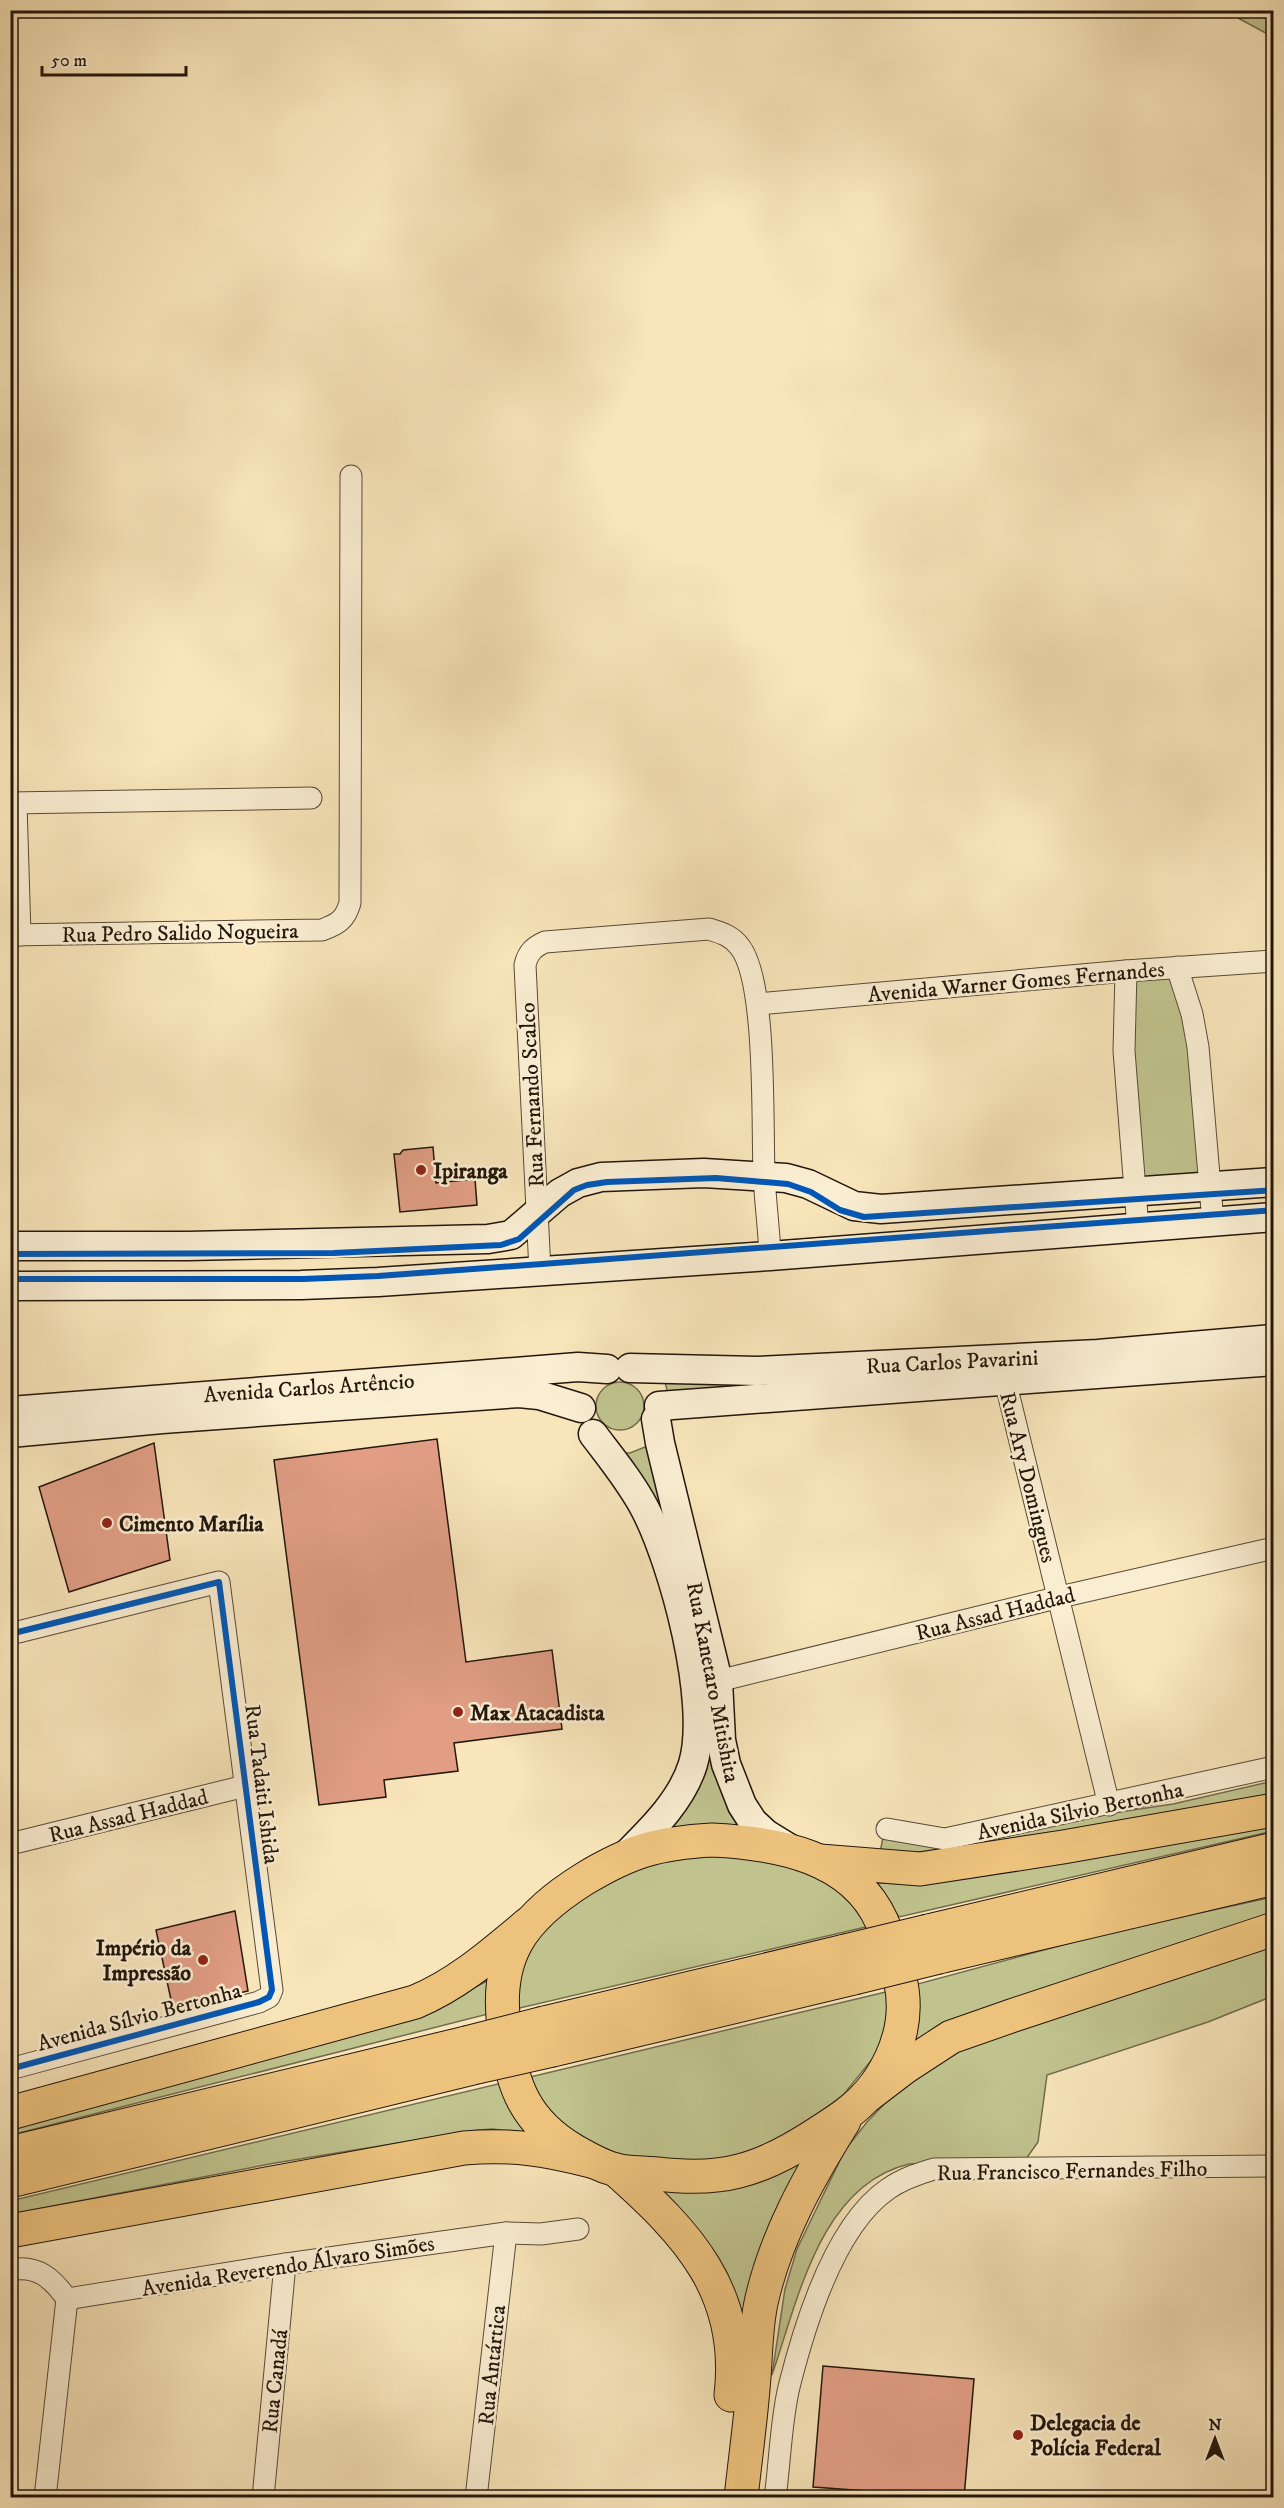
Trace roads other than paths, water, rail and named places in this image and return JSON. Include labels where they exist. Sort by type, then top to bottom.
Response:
[{"type":"highway","points":[[10,2114],[415,2002],[440,1991],[467,1974],[571,1887],[626,1855],[668,1844],[712,1840],[738,1842],[807,1856],[920,1869],[1274,1810]]},
{"type":"highway","points":[[10,2152],[548,2037],[934,1944],[1274,1849]]},
{"type":"highway","points":[[741,2498],[761,2304],[769,2276],[807,2183],[899,2041],[905,2013],[904,1993],[893,1953],[882,1921],[872,1904],[858,1886],[807,1856]]},
{"type":"highway","points":[[934,1944],[1274,1878]]},
{"type":"highway","points":[[528,1924],[512,1950],[503,1973],[501,1995],[506,2047],[517,2089],[528,2110],[554,2139],[604,2166],[671,2220],[694,2248],[719,2295],[728,2322],[733,2353],[732,2384],[718,2498]]},
{"type":"highway","points":[[10,2230],[464,2148],[517,2146],[559,2152],[604,2166],[688,2176],[739,2171],[787,2152],[859,2104],[913,2062],[951,2037],[1274,1929]]},
{"type":"highway","points":[[10,2181],[469,2055]]},
{"type":"main road","points":[[10,1246],[188,1246],[488,1239],[511,1235],[526,1225],[537,1212],[560,1193],[578,1183],[601,1177],[704,1173],[786,1178],[808,1185],[854,1206],[881,1209],[1274,1182]]},
{"type":"main road","points":[[10,1286],[312,1284],[770,1256],[1274,1217]]},
{"type":"main road","name":"Rua Carlos Pavarini","points":[[1003,1370],[1098,1354],[1274,1340]]},
{"type":"main road","name":"Rua Carlos Pavarini","points":[[618,1368],[758,1384],[1003,1370],[1274,1361]]},
{"type":"main road","name":"Avenida Carlos Artêncio","points":[[10,1411],[578,1367],[618,1368]]},
{"type":"main road","points":[[618,1368],[641,1373],[651,1382],[657,1394],[657,1413],[650,1430],[632,1442],[616,1444],[604,1441],[593,1434],[587,1426],[581,1408],[582,1396],[587,1384],[596,1375],[618,1368]]},
{"type":"main road","name":"Rua Carlos Pavarini","points":[[657,1413],[758,1384]]},
{"type":"main road","name":"Avenida Carlos Artêncio","points":[[10,1433],[162,1419],[519,1393],[539,1395],[581,1408]]},
{"type":"main road","name":"Rua Kanetaro Mitishita","points":[[657,1413],[660,1443],[718,1681],[721,1740],[733,1785],[753,1822],[766,1834],[807,1856]]},
{"type":"main road","name":"Rua Kanetaro Mitishita","points":[[593,1434],[644,1508],[665,1556],[692,1663],[699,1732],[692,1766],[682,1787],[654,1827],[626,1855]]},
{"type":"street","name":"Rua Pedro Salido Nogueira","points":[[15,935],[322,930],[338,925],[346,916],[350,903],[351,476]]},
{"type":"street","points":[[15,935],[13,803],[311,798]]},
{"type":"street","name":"Rua Fernando Scalco","points":[[540,1271],[525,965],[535,947],[545,942],[709,929],[728,934],[741,947],[749,965],[758,1004]]},
{"type":"street","name":"Avenida Warner Gomes Fernandes","points":[[758,1004],[1126,971],[1274,961]]},
{"type":"street","points":[[1177,967],[1192,1014],[1198,1047],[1213,1222]]},
{"type":"street","points":[[1126,971],[1124,1051],[1138,1228]]},
{"type":"street","points":[[758,1004],[764,1176],[770,1256]]},
{"type":"street","name":"Rua Ary Domingues","points":[[1003,1370],[1109,1805]]},
{"type":"street","name":"Rua Assad Haddad","points":[[718,1681],[1060,1597],[1274,1548]]},
{"type":"street","name":"Rua Tadaiti Ishida","points":[[10,1634],[219,1582],[273,1990]]},
{"type":"street","name":"Avenida Silvio Bertonha","points":[[887,1829],[945,1839],[1109,1805],[1274,1767]]},
{"type":"street","name":"Rua Assad Haddad","points":[[10,1844],[245,1786]]},
{"type":"street","name":"Avenida Sílvio Bertonha","points":[[10,2069],[260,2002],[269,1997],[273,1990]]},
{"type":"street","name":"Rua Francisco Fernandes Filho","points":[[775,2498],[789,2385],[822,2282],[853,2224],[886,2190],[909,2177],[934,2169],[1274,2166]]},
{"type":"street","name":"Avenida Reverendo Álvaro Simões","points":[[67,2299],[285,2264],[506,2233],[541,2234],[578,2229]]},
{"type":"street","name":"Rua Antártica","points":[[476,2498],[506,2233]]},
{"type":"street","name":"Rua Canadá","points":[[262,2498],[285,2264]]},
{"type":"street","points":[[10,2270],[20,2268],[44,2273],[56,2283],[67,2299],[45,2498]]},
{"type":"place","name":"Ipiranga","points":[[421,1170]]},
{"type":"place","name":"Cimento Marília","points":[[107,1523]]},
{"type":"place","name":"Max Atacadista","points":[[458,1712]]},
{"type":"place","name":"Império da Impressão","points":[[203,1960]]},
{"type":"place","name":"Delegacia de Polícia Federal","points":[[1018,2435]]}]
